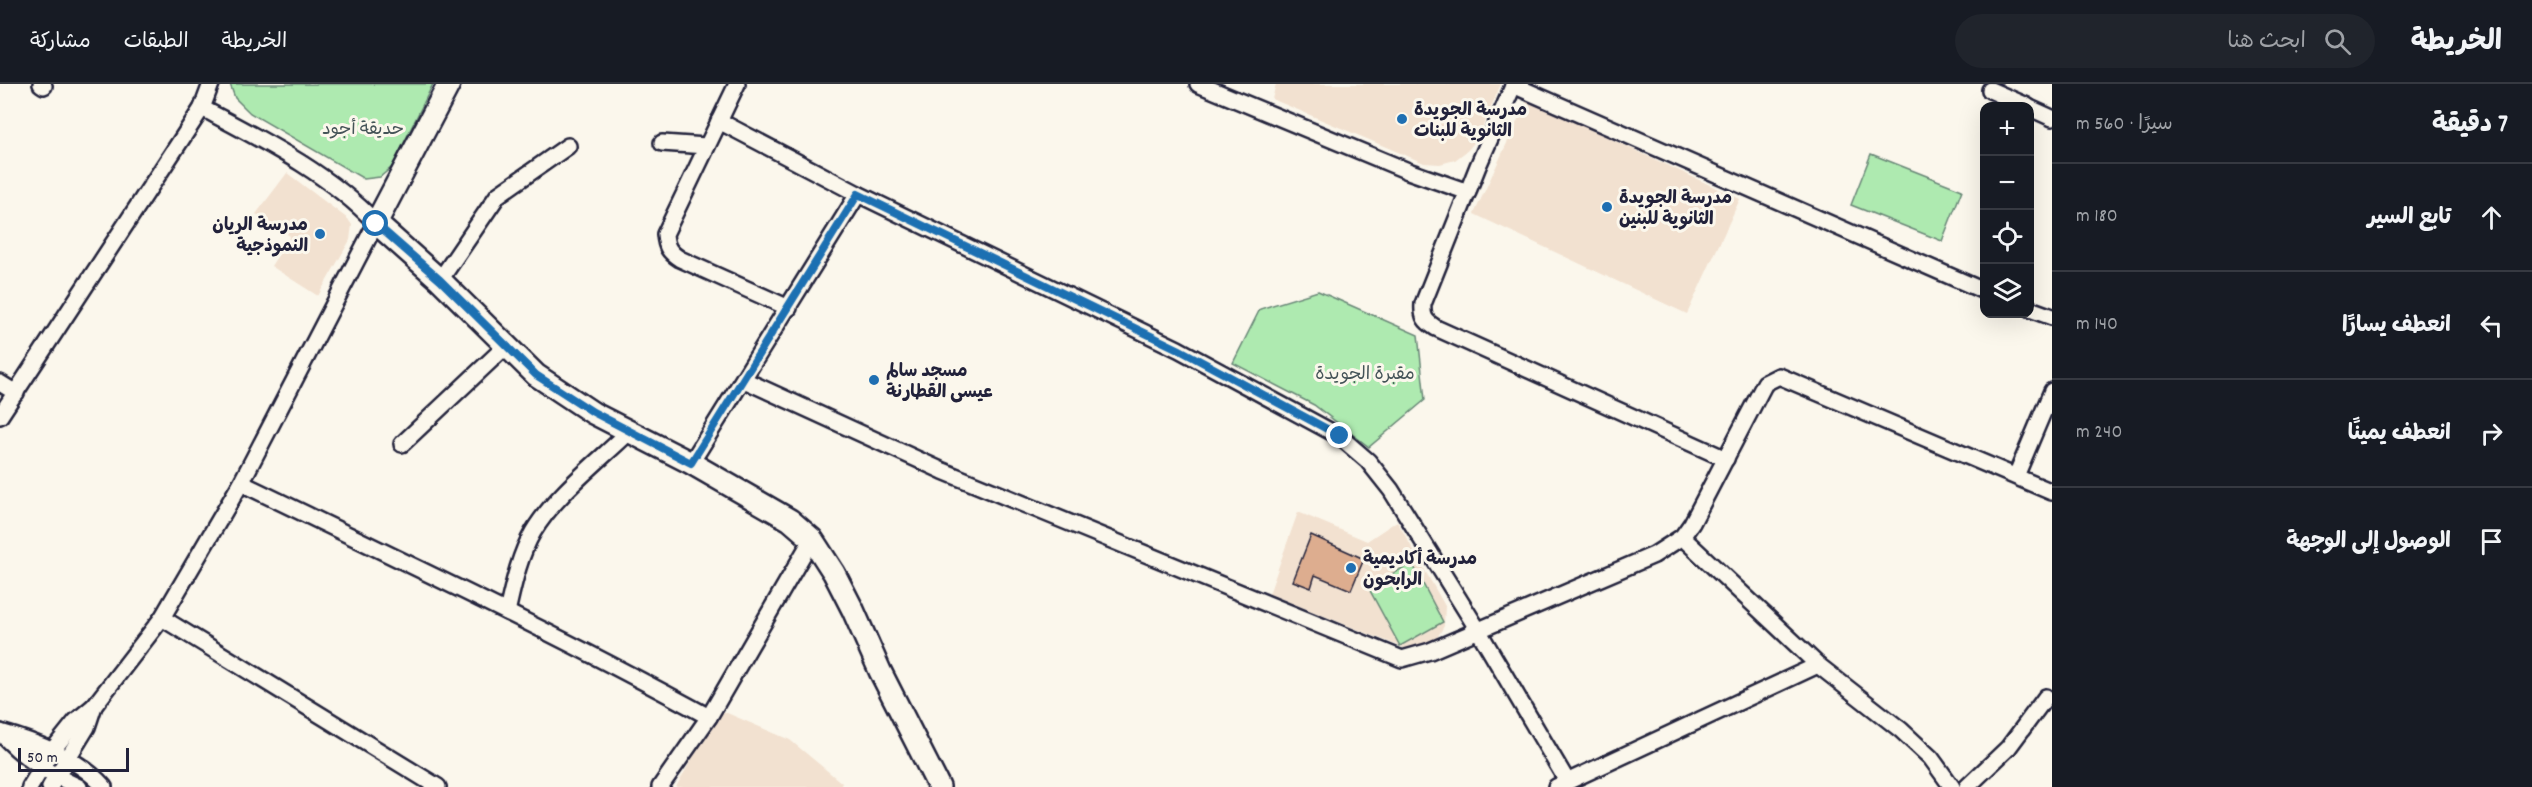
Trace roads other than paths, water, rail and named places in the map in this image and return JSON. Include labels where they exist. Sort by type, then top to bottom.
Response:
[{"type":"street","points":[[0,416],[202,108],[211,84]]},
{"type":"street","points":[[30,787],[52,751],[76,722],[94,706],[162,618],[241,483],[449,84]]},
{"type":"street","points":[[737,84],[665,234],[665,246],[680,259],[789,308]]},
{"type":"street","points":[[1198,84],[1408,171],[1468,192]]},
{"type":"street","points":[[1726,459],[1425,321],[1422,313],[1423,304],[1514,84],[1980,289]]},
{"type":"street","points":[[1990,90],[2017,102]]},
{"type":"street","points":[[202,108],[271,145],[322,176],[358,205],[376,224],[440,280],[536,375],[593,412],[691,463],[790,520],[812,539],[853,609],[880,671],[939,787]]},
{"type":"street","points":[[2034,110],[2052,118]]},
{"type":"street","points":[[719,121],[858,194],[1178,349],[1340,436],[1368,460],[1391,490],[1478,630],[1561,784],[1818,665]]},
{"type":"street","points":[[662,143],[706,146]]},
{"type":"street","points":[[440,280],[498,195],[568,146]]},
{"type":"street","points":[[691,463],[858,194]]},
{"type":"street","points":[[2034,310],[2052,317]]},
{"type":"street","points":[[402,444],[506,346]]},
{"type":"street","points":[[744,381],[943,471],[1385,654],[1402,659],[1414,657],[1654,555],[1682,537],[1765,383],[1779,376],[2052,492]]},
{"type":"street","points":[[0,383],[16,393]]},
{"type":"street","points":[[2016,476],[2052,391]]},
{"type":"street","points":[[507,612],[518,572],[533,533],[555,503],[629,432]]},
{"type":"street","points":[[241,483],[507,612],[638,678],[709,717]]},
{"type":"street","points":[[1682,537],[1818,665],[1902,730],[1931,758],[1952,787]]},
{"type":"street","points":[[660,787],[709,717],[812,539]]},
{"type":"street","points":[[162,618],[438,787]]},
{"type":"street","points":[[1967,787],[2008,748],[2046,697]]},
{"type":"street","points":[[53,782],[87,727],[94,706]]},
{"type":"street","points":[[0,732],[26,739],[52,751],[97,779],[104,787]]},
{"type":"street","points":[[0,732],[18,752],[41,768],[53,782],[79,787]]},
{"type":"place","name":"مدرسة الجويدة الثانوية للبنات","points":[[1402,119]]},
{"type":"place","name":"مدرسة الجويدة الثانوية للبنين","points":[[1607,207]]},
{"type":"place","name":"مدرسة الريان النموذجية","points":[[320,234]]},
{"type":"place","name":"مسجد سالم عيسى القطارنة","points":[[874,380]]},
{"type":"place","name":"مدرسة أكاديمية الرابحون","points":[[1351,568]]},
{"type":"park label","name":"حديقة أجود","points":[[363,128]]},
{"type":"park label","name":"مقبرة الجويدة","points":[[1365,373]]}]
